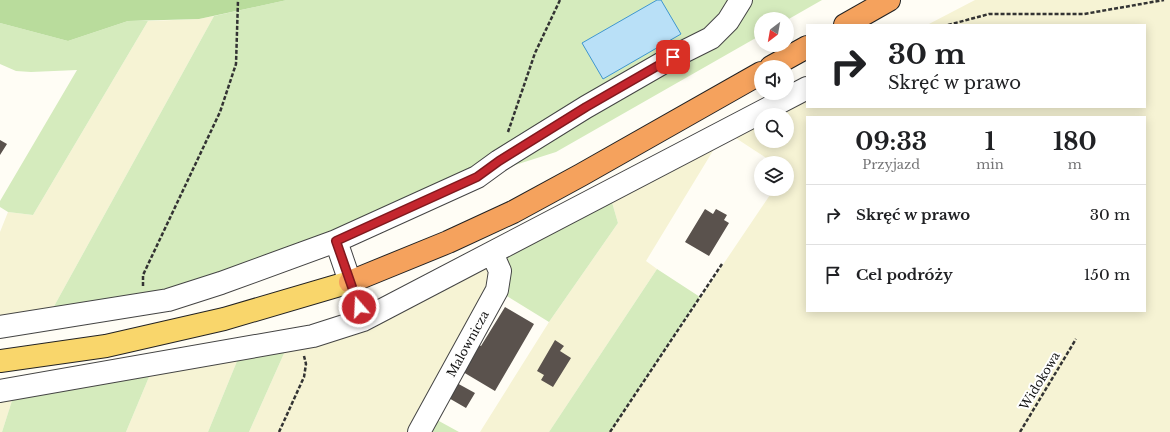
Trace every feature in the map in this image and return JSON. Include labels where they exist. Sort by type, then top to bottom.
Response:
[{"type":"highway","points":[[847,24],[889,0]]},
{"type":"highway","points":[[784,60],[806,48]]},
{"type":"highway","points":[[350,282],[448,242],[513,212],[754,77]]},
{"type":"main road","points":[[0,361],[106,346],[217,321],[350,282]]},
{"type":"street","points":[[0,327],[168,300],[221,283],[336,241],[477,177],[499,161],[606,96],[673,57],[711,38],[728,21],[741,0]]},
{"type":"street","points":[[0,391],[300,339],[363,320],[806,89]]},
{"type":"street","points":[[336,241],[363,320]]},
{"type":"street","name":"Malownicza","points":[[419,432],[497,290],[500,271],[492,253]]},
{"type":"path","points":[[144,304],[143,275],[220,112],[236,64],[238,0]]},
{"type":"path","points":[[499,161],[535,53],[560,0]]},
{"type":"path","points":[[952,24],[989,14],[1084,14],[1164,0]]},
{"type":"path","points":[[610,432],[722,264]]},
{"type":"path","points":[[279,432],[306,372],[306,364],[300,339]]},
{"type":"path","name":"Widokowa","points":[[1020,432],[1076,339]]},
{"type":"shaded area","points":[[975,0],[1170,0],[1170,432],[610,432],[769,196],[794,196],[794,156],[763,156],[725,131],[754,116],[754,148],[794,148],[794,108],[769,108],[784,100],[794,100],[794,95],[806,89],[806,108],[1146,108],[1146,24],[929,24]]},
{"type":"shaded area","points":[[214,16],[47,319],[0,327],[0,232],[8,212],[33,215],[148,21],[199,19]]},
{"type":"shaded area","points":[[725,131],[646,261],[657,269],[549,432],[480,432],[549,322],[618,223],[609,192]]},
{"type":"shaded area","points":[[492,253],[500,271],[419,432],[249,432],[290,340]]},
{"type":"shaded area","points":[[242,349],[208,432],[126,432],[154,365]]},
{"type":"shaded area","points":[[16,388],[2,432],[0,432],[0,391]]},
{"type":"green space","points":[[0,0],[287,0],[199,19],[128,21],[68,41],[0,23]]},
{"type":"green space","points":[[287,0],[822,0],[794,16],[794,12],[754,12],[754,39],[556,152],[477,177],[221,283],[47,319],[214,16]]},
{"type":"green space","points":[[128,21],[148,21],[33,215],[8,212],[0,207],[0,201],[77,70],[31,72],[16,71],[0,64],[0,23],[68,41]]},
{"type":"green space","points":[[609,192],[618,223],[549,322],[497,290],[492,253]]},
{"type":"green space","points":[[657,269],[700,297],[610,432],[549,432]]},
{"type":"green space","points":[[290,340],[249,432],[208,432],[242,349]]},
{"type":"green space","points":[[154,365],[126,432],[2,432],[16,388]]},
{"type":"green space","points":[[428,415],[459,432],[419,432]]},
{"type":"water","points":[[657,0],[661,0],[681,34],[603,79],[582,43]]},
{"type":"building","points":[[0,140],[7,144],[0,155]]},
{"type":"building","points":[[705,209],[713,214],[716,209],[727,215],[724,220],[729,223],[709,256],[685,242]]},
{"type":"building","points":[[505,307],[534,324],[495,391],[458,369],[474,342],[481,346]]},
{"type":"building","points":[[555,340],[564,346],[560,351],[571,358],[553,387],[541,380],[544,375],[537,371]]},
{"type":"building","points":[[455,382],[475,393],[466,408],[447,397]]},
{"type":"route","points":[[359,307],[336,241],[477,177],[499,161],[586,107],[673,57]]}]
